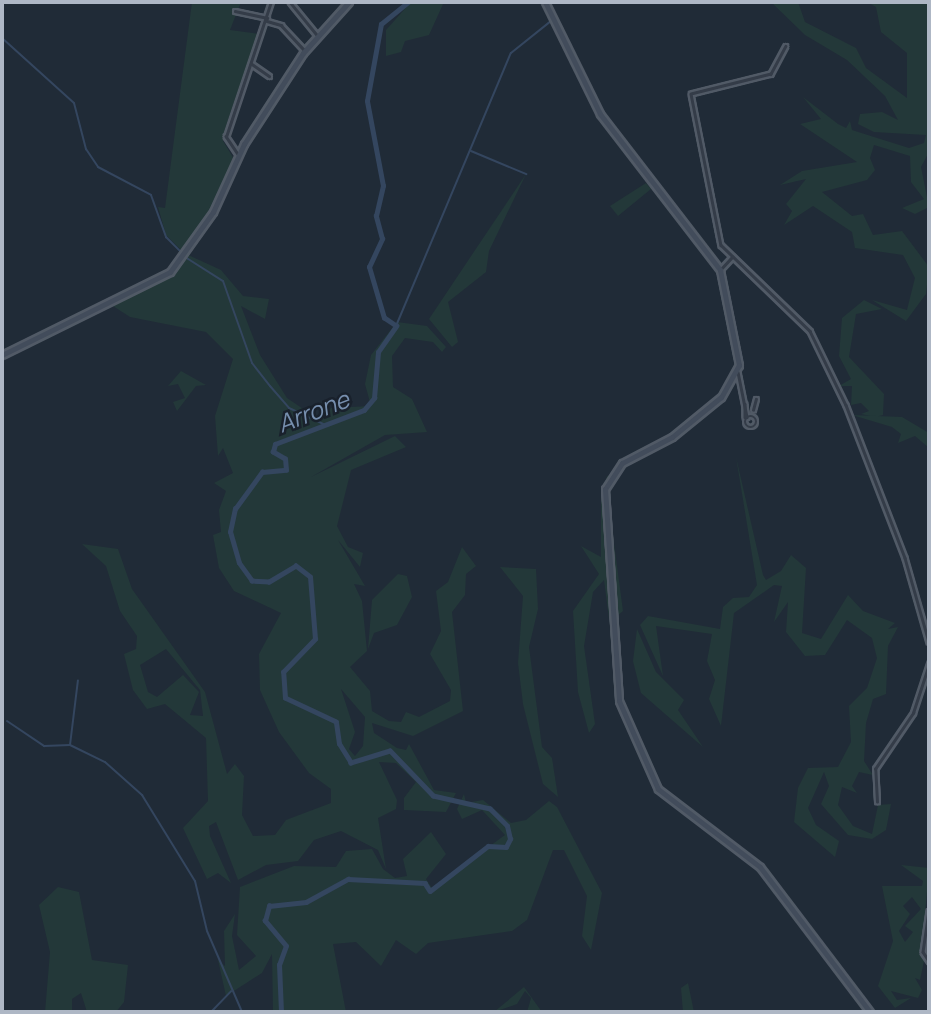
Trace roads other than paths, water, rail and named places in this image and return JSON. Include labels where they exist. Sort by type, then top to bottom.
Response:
[{"type":"street","points":[[239,156],[226,137],[271,2]]},
{"type":"street","points":[[290,2],[317,35]]},
{"type":"street","points":[[2,355],[164,277],[211,216],[242,148],[305,51],[349,2]]},
{"type":"street","points":[[545,2],[600,114],[720,270],[749,429],[756,426],[756,399]]},
{"type":"street","points":[[234,11],[267,19],[282,26],[305,51]]},
{"type":"street","points":[[786,46],[771,74],[691,94],[721,245],[790,305],[810,331],[846,405],[905,558],[929,642]]},
{"type":"street","points":[[252,64],[269,76]]},
{"type":"street","points":[[232,146],[242,148]]},
{"type":"street","points":[[232,146],[236,163]]},
{"type":"street","points":[[720,270],[732,257]]},
{"type":"street","points":[[738,372],[732,387],[682,429],[622,463],[605,489],[619,701],[658,789],[760,867],[870,1012]]},
{"type":"street","points":[[746,417],[754,413]]},
{"type":"street","points":[[877,802],[875,769],[913,713],[929,664]]},
{"type":"street","points":[[929,911],[923,951],[929,961]]},
{"type":"waterway","name":"Arrone","points":[[281,1012],[279,965],[286,946],[265,921],[269,906],[306,902],[348,879],[425,883],[430,891],[488,846],[506,847],[510,839],[507,826],[490,809],[433,796],[390,751],[351,763],[339,744],[336,722],[285,698],[283,672],[315,639],[310,577],[296,566],[269,582],[252,581],[239,563],[230,532],[235,509],[262,472],[286,470],[285,459],[273,452],[275,444],[364,410],[374,398],[378,352],[396,326],[384,318],[369,267],[382,239],[376,216],[383,186],[367,101],[381,24],[408,2]]},
{"type":"waterway","points":[[396,326],[511,53],[551,21]]},
{"type":"waterway","points":[[2,38],[74,103],[86,149],[98,167],[151,195],[166,237],[181,252]]},
{"type":"waterway","points":[[471,151],[526,174]]},
{"type":"waterway","points":[[185,257],[223,281],[252,363],[270,386],[289,408],[325,425]]},
{"type":"waterway","points":[[70,745],[78,680]]},
{"type":"waterway","points":[[7,721],[44,746],[70,745],[105,762],[142,795],[195,881],[207,931],[242,1012]]},
{"type":"waterway","points":[[211,1012],[231,991]]}]
